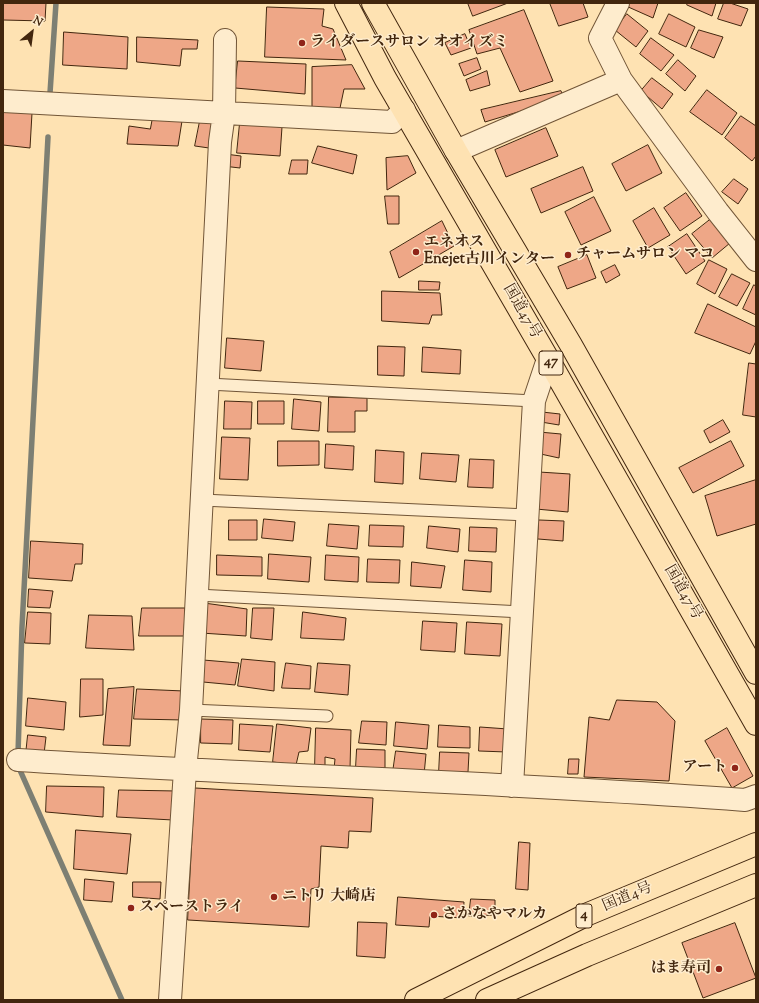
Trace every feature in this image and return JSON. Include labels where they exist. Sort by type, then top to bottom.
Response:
[{"type":"highway","name":"国道47号","points":[[346,3],[385,78],[548,358],[756,724]]},
{"type":"highway","name":"国道47号","points":[[373,3],[456,151],[750,650],[756,673]]},
{"type":"highway","name":"国道4号","points":[[416,1000],[588,914],[756,844]]},
{"type":"highway","points":[[487,1000],[587,955],[756,885]]},
{"type":"street","points":[[618,3],[600,38],[621,80],[718,212],[756,260]]},
{"type":"street","points":[[170,1000],[185,770],[191,710],[220,142],[224,113],[225,40]]},
{"type":"street","points":[[456,151],[621,80]]},
{"type":"street","points":[[3,101],[392,122],[404,110]]},
{"type":"street","points":[[512,786],[534,401],[548,358]]},
{"type":"street","points":[[18,760],[185,770],[664,794],[745,800],[756,796]]},
{"type":"lane","points":[[208,384],[534,401]]},
{"type":"lane","points":[[202,500],[527,515]]},
{"type":"lane","points":[[197,595],[522,612]]},
{"type":"lane","points":[[191,710],[327,716]]},
{"type":"building","points":[[3,3],[46,3],[45,21],[3,20]]},
{"type":"building","points":[[468,3],[508,3],[473,16]]},
{"type":"building","points":[[550,3],[583,3],[588,17],[559,26]]},
{"type":"building","points":[[627,3],[658,3],[653,18],[626,6]]},
{"type":"building","points":[[688,3],[716,3],[712,16],[687,5]]},
{"type":"building","points":[[724,3],[730,3],[748,9],[741,26],[718,19]]},
{"type":"building","points":[[267,7],[324,9],[322,26],[333,29],[346,60],[265,57]]},
{"type":"building","points":[[524,10],[553,81],[520,92],[500,48],[477,54],[469,30]]},
{"type":"building","points":[[627,14],[648,31],[636,47],[615,30]]},
{"type":"building","points":[[669,14],[695,27],[686,47],[659,34]]},
{"type":"building","points":[[699,30],[723,37],[714,58],[691,48]]},
{"type":"building","points":[[64,32],[128,37],[127,69],[63,65]]},
{"type":"building","points":[[465,34],[471,48],[451,55],[445,43]]},
{"type":"building","points":[[137,37],[198,40],[197,49],[182,49],[180,66],[137,62]]},
{"type":"building","points":[[651,38],[674,55],[661,71],[640,54]]},
{"type":"building","points":[[477,58],[481,69],[464,76],[459,64]]},
{"type":"building","points":[[678,60],[696,76],[685,91],[666,74]]},
{"type":"building","points":[[238,61],[306,64],[305,94],[235,88]]},
{"type":"building","points":[[352,65],[365,89],[344,89],[340,108],[312,107],[312,67]]},
{"type":"building","points":[[487,71],[490,85],[470,91],[466,80]]},
{"type":"building","points":[[652,78],[673,94],[662,109],[641,91]]},
{"type":"building","points":[[707,90],[737,113],[722,135],[690,112]]},
{"type":"building","points":[[561,91],[564,98],[485,122],[481,110]]},
{"type":"building","points":[[3,112],[32,113],[30,148],[3,145]]},
{"type":"building","points":[[741,116],[756,126],[756,156],[752,161],[725,138]]},
{"type":"building","points":[[153,117],[182,121],[178,146],[127,144],[129,126],[150,129]]},
{"type":"building","points":[[200,121],[217,122],[216,149],[195,146]]},
{"type":"building","points":[[240,123],[282,127],[280,156],[237,153]]},
{"type":"building","points":[[546,128],[558,156],[506,177],[495,150]]},
{"type":"building","points":[[648,145],[662,173],[626,191],[612,164]]},
{"type":"building","points":[[318,146],[357,155],[353,174],[312,163]]},
{"type":"building","points":[[225,154],[241,156],[240,168],[223,166]]},
{"type":"building","points":[[408,156],[416,173],[387,190],[386,158]]},
{"type":"building","points":[[292,160],[308,160],[307,174],[289,174]]},
{"type":"building","points":[[583,167],[593,191],[541,213],[531,189]]},
{"type":"building","points":[[734,179],[748,189],[738,204],[722,192]]},
{"type":"building","points":[[686,193],[702,216],[680,231],[664,208]]},
{"type":"building","points":[[385,196],[399,196],[399,224],[388,224]]},
{"type":"building","points":[[594,197],[611,231],[581,245],[565,212]]},
{"type":"building","points":[[654,208],[670,235],[648,248],[633,221]]},
{"type":"building","points":[[711,219],[730,243],[712,258],[692,234]]},
{"type":"building","points":[[442,221],[454,246],[399,278],[390,252]]},
{"type":"building","points":[[687,234],[705,261],[686,274],[668,247]]},
{"type":"building","points":[[587,255],[596,278],[567,289],[558,267]]},
{"type":"building","points":[[709,260],[727,269],[715,294],[697,284]]},
{"type":"building","points":[[615,265],[620,275],[606,283],[601,272]]},
{"type":"building","points":[[732,274],[750,283],[737,306],[719,297]]},
{"type":"building","points":[[419,281],[440,282],[439,290],[419,290]]},
{"type":"building","points":[[754,285],[756,286],[756,315],[743,309]]},
{"type":"building","points":[[382,291],[440,293],[442,315],[432,315],[429,324],[382,321]]},
{"type":"building","points":[[708,304],[756,327],[756,341],[750,354],[695,333]]},
{"type":"building","points":[[227,338],[264,341],[261,371],[225,368]]},
{"type":"building","points":[[378,346],[405,347],[404,376],[378,375]]},
{"type":"building","points":[[423,347],[461,350],[460,374],[422,372]]},
{"type":"building","points":[[749,363],[756,364],[756,417],[743,415]]},
{"type":"building","points":[[329,397],[367,398],[367,411],[355,411],[355,432],[328,432]]},
{"type":"building","points":[[294,399],[321,402],[319,431],[292,429]]},
{"type":"building","points":[[225,401],[252,402],[251,429],[224,429]]},
{"type":"building","points":[[258,401],[284,401],[284,424],[258,424]]},
{"type":"building","points":[[542,412],[560,414],[559,425],[541,422]]},
{"type":"building","points":[[723,420],[730,432],[710,443],[704,431]]},
{"type":"building","points":[[539,432],[561,434],[559,458],[536,453]]},
{"type":"building","points":[[222,437],[250,438],[248,480],[220,479]]},
{"type":"building","points":[[278,441],[319,441],[319,465],[278,466]]},
{"type":"building","points":[[731,441],[744,466],[693,493],[679,468]]},
{"type":"building","points":[[326,444],[354,446],[353,470],[325,468]]},
{"type":"building","points":[[376,450],[404,452],[403,484],[375,482]]},
{"type":"building","points":[[422,453],[459,455],[456,482],[420,479]]},
{"type":"building","points":[[470,459],[494,460],[493,488],[468,487]]},
{"type":"building","points":[[539,472],[570,474],[568,512],[536,509]]},
{"type":"building","points":[[756,480],[756,524],[717,536],[705,496]]},
{"type":"building","points":[[264,519],[295,522],[293,541],[262,538]]},
{"type":"building","points":[[229,520],[257,520],[257,540],[229,540]]},
{"type":"building","points":[[539,520],[564,521],[563,541],[538,539]]},
{"type":"building","points":[[329,524],[359,526],[357,549],[327,546]]},
{"type":"building","points":[[370,525],[404,526],[403,547],[369,546]]},
{"type":"building","points":[[429,526],[460,529],[458,552],[427,548]]},
{"type":"building","points":[[470,527],[497,528],[496,552],[469,551]]},
{"type":"building","points":[[31,541],[83,544],[82,564],[75,564],[72,581],[29,578]]},
{"type":"building","points":[[269,554],[311,557],[309,582],[268,579]]},
{"type":"building","points":[[217,555],[262,557],[262,576],[217,575]]},
{"type":"building","points":[[326,555],[359,557],[358,582],[325,580]]},
{"type":"building","points":[[368,559],[400,560],[399,583],[367,582]]},
{"type":"building","points":[[465,560],[492,562],[491,592],[463,590]]},
{"type":"building","points":[[412,562],[445,566],[441,588],[411,586]]},
{"type":"building","points":[[29,589],[53,591],[50,608],[28,607]]},
{"type":"building","points":[[204,603],[247,609],[246,636],[201,633]]},
{"type":"building","points":[[142,608],[185,608],[184,636],[139,636]]},
{"type":"building","points":[[253,608],[274,608],[272,640],[251,638]]},
{"type":"building","points":[[28,612],[51,613],[50,644],[25,643]]},
{"type":"building","points":[[303,612],[346,618],[344,640],[301,638]]},
{"type":"building","points":[[89,615],[132,616],[134,650],[86,648]]},
{"type":"building","points":[[423,621],[457,623],[455,652],[421,650]]},
{"type":"building","points":[[467,622],[502,624],[500,656],[465,654]]},
{"type":"building","points":[[242,659],[275,662],[274,691],[238,686]]},
{"type":"building","points":[[203,660],[239,663],[235,685],[203,682]]},
{"type":"building","points":[[286,663],[311,666],[310,689],[282,688]]},
{"type":"building","points":[[318,663],[350,665],[348,695],[315,692]]},
{"type":"building","points":[[81,679],[103,679],[103,715],[80,717]]},
{"type":"building","points":[[134,687],[130,746],[103,745],[108,689]]},
{"type":"building","points":[[137,689],[184,691],[184,720],[134,719]]},
{"type":"building","points":[[28,698],[66,702],[64,730],[26,726]]},
{"type":"building","points":[[617,700],[657,702],[675,721],[669,781],[584,777],[589,717],[609,720]]},
{"type":"building","points":[[201,719],[233,720],[232,744],[201,743]]},
{"type":"building","points":[[362,721],[387,722],[386,745],[359,743]]},
{"type":"building","points":[[396,722],[429,725],[427,749],[394,746]]},
{"type":"building","points":[[240,724],[273,726],[270,752],[239,750]]},
{"type":"building","points":[[277,724],[311,728],[308,751],[299,752],[296,765],[273,762]]},
{"type":"building","points":[[439,725],[470,727],[470,748],[438,747]]},
{"type":"building","points":[[480,727],[508,729],[507,752],[479,751]]},
{"type":"building","points":[[316,728],[351,730],[350,769],[334,769],[335,759],[325,757],[325,768],[315,767]]},
{"type":"building","points":[[727,728],[753,776],[732,788],[705,741]]},
{"type":"building","points":[[28,735],[46,737],[44,754],[26,754]]},
{"type":"building","points":[[357,749],[385,750],[385,768],[356,767]]},
{"type":"building","points":[[396,751],[426,754],[424,775],[393,772]]},
{"type":"building","points":[[440,752],[469,753],[468,772],[439,773]]},
{"type":"building","points":[[569,759],[579,759],[578,774],[568,774]]},
{"type":"building","points":[[47,786],[104,787],[103,817],[46,812]]},
{"type":"building","points":[[195,788],[373,798],[371,832],[349,831],[348,848],[321,846],[319,887],[311,889],[309,927],[188,920]]},
{"type":"building","points":[[119,790],[177,791],[173,820],[117,817]]},
{"type":"building","points":[[76,830],[131,834],[127,874],[74,869]]},
{"type":"building","points":[[519,842],[530,843],[528,890],[516,889]]},
{"type":"building","points":[[85,879],[114,882],[112,902],[84,900]]},
{"type":"building","points":[[133,882],[161,882],[160,899],[133,897]]},
{"type":"building","points":[[398,897],[464,902],[463,918],[430,916],[429,927],[396,925]]},
{"type":"building","points":[[471,899],[495,900],[495,915],[469,916]]},
{"type":"building","points":[[358,922],[387,923],[385,958],[357,956]]},
{"type":"building","points":[[735,923],[756,978],[703,998],[682,943]]},
{"type":"waterway","points":[[50,93],[56,3]]},
{"type":"waterway","points":[[18,754],[22,627],[48,137]]},
{"type":"waterway","points":[[19,768],[122,1000]]},
{"type":"place","name":"ライダースサロン オオイズミ","points":[[302,43]]},
{"type":"place","name":"エネオス Enejet古川インター","points":[[416,252]]},
{"type":"place","name":"チャームサロン マコ","points":[[568,255]]},
{"type":"place","name":"アート","points":[[735,768]]},
{"type":"place","name":"ニトリ 大崎店","points":[[274,897]]},
{"type":"place","name":"スペーストライ","points":[[131,908]]},
{"type":"place","name":"さかなやマルカ","points":[[434,915]]},
{"type":"place","name":"はま寿司","points":[[719,969]]}]
